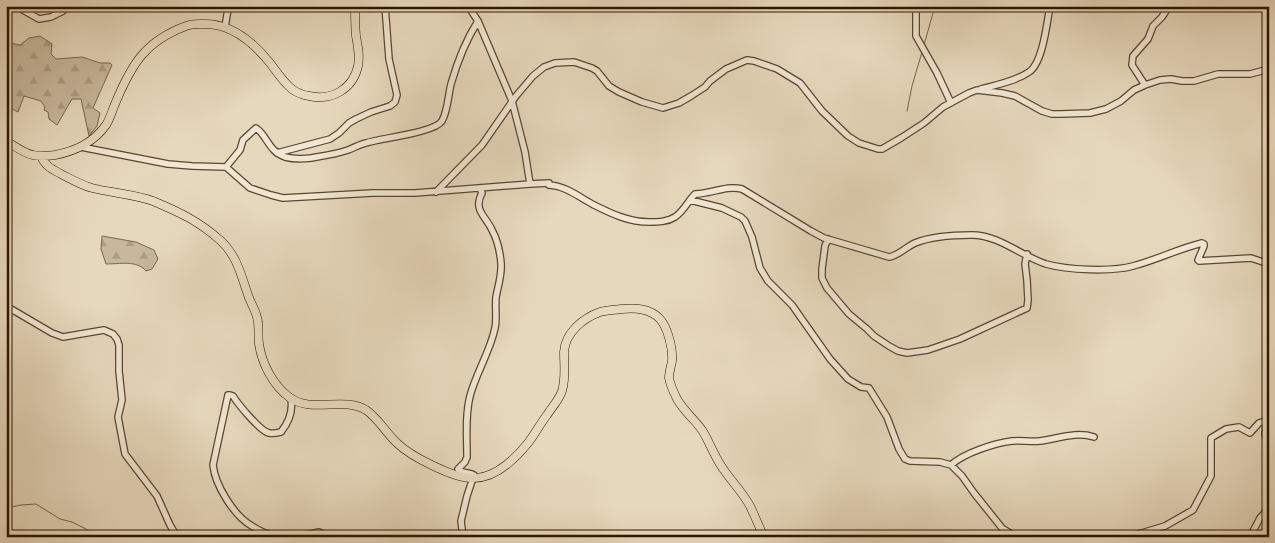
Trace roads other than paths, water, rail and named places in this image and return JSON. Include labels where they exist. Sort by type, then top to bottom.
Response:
[{"type":"main road","points":[[6,141],[32,155],[40,156],[68,153],[81,147],[106,124],[131,70],[142,55],[170,33],[189,24],[212,24],[225,27],[240,34],[258,49],[294,91],[300,94],[325,98],[338,93],[352,82],[358,65],[360,53],[354,20],[355,6]]},
{"type":"main road","points":[[40,156],[50,168],[85,186],[144,198],[190,217],[228,248],[238,266],[258,319],[258,341],[266,367],[274,381],[291,399],[309,405],[345,405],[363,409],[372,415],[402,447],[434,466],[461,477],[474,478],[495,472],[513,458],[529,441],[560,397],[565,377],[565,346],[568,336],[576,327],[599,313],[628,309],[647,310],[659,318],[669,338],[672,353],[669,377],[677,400],[703,432],[718,461],[749,505],[764,537]]},
{"type":"street","points":[[16,6],[38,19],[63,11],[65,6]]},
{"type":"street","points":[[34,6],[42,8],[53,6]]},
{"type":"street","points":[[225,27],[227,6]]},
{"type":"street","points":[[277,153],[330,139],[356,119],[390,106],[395,102],[397,95],[389,59],[385,6]]},
{"type":"street","points":[[468,6],[478,21],[512,101],[525,152],[530,184]]},
{"type":"street","points":[[916,6],[916,36],[937,72],[951,103]]},
{"type":"street","points":[[436,192],[482,144],[512,101],[533,76],[544,67],[555,63],[574,62],[597,71],[609,86],[628,97],[663,108],[683,101],[705,87],[726,69],[747,60],[754,61],[777,69],[800,83],[818,106],[848,136],[859,143],[882,149],[951,103],[977,90],[1003,84],[1030,72],[1043,48],[1050,6]]},
{"type":"street","points":[[1144,85],[1132,65],[1133,56],[1148,40],[1153,26],[1169,6]]},
{"type":"street","points":[[226,167],[240,150],[243,140],[255,128],[259,130],[277,153],[289,158],[311,158],[350,150],[366,143],[417,133],[439,124],[446,110],[451,83],[457,66],[478,21]]},
{"type":"street","points":[[977,90],[1015,96],[1042,111],[1052,114],[1090,113],[1106,109],[1144,85],[1165,79],[1182,82],[1194,81],[1218,74],[1250,74],[1269,69]]},
{"type":"street","points":[[81,147],[168,164],[226,167],[250,188],[278,197],[436,192],[549,183],[549,185],[577,194],[617,216],[636,222],[659,223],[674,218],[683,210],[695,194],[739,188],[811,231],[828,239],[890,257],[908,246],[924,240],[973,235],[988,237],[1043,263],[1060,267],[1101,270],[1134,266],[1202,243],[1204,246],[1199,261],[1251,258],[1269,264]]},
{"type":"street","points":[[463,537],[461,521],[474,475],[458,469],[467,457],[467,412],[470,397],[495,326],[495,303],[501,264],[493,230],[479,210],[479,199],[482,192],[480,188]]},
{"type":"street","points":[[690,200],[715,205],[730,211],[745,221],[752,237],[760,268],[768,281],[792,305],[830,360],[848,379],[861,388],[869,388],[887,417],[899,449],[905,459],[940,462],[951,465],[962,476],[1002,528],[1016,537]]},
{"type":"street","points":[[828,239],[825,246],[822,269],[822,278],[827,288],[849,314],[874,336],[889,346],[907,353],[939,347],[1026,308],[1028,300],[1025,264],[1027,254]]},
{"type":"street","points":[[6,306],[52,334],[60,336],[104,330],[115,336],[119,345],[122,400],[118,417],[125,454],[157,496],[177,537]]},
{"type":"street","points":[[286,537],[274,536],[251,526],[239,515],[225,497],[214,472],[213,465],[228,395],[233,396],[248,416],[270,434],[281,432],[286,424],[292,411],[291,399]]},
{"type":"street","points":[[1268,418],[1265,434],[1269,445]]},
{"type":"street","points":[[1121,537],[1165,526],[1193,510],[1211,476],[1211,438],[1226,429],[1239,427],[1250,433],[1259,423],[1268,418]]},
{"type":"street","points":[[951,465],[955,461],[974,452],[1013,441],[1035,442],[1086,435],[1094,437]]},
{"type":"street","points":[[1250,537],[1260,518],[1269,508]]},
{"type":"street","points":[[298,537],[320,532],[327,537]]},
{"type":"waterway","points":[[924,45],[935,6]]},
{"type":"waterway","points":[[907,111],[922,52]]},
{"type":"waterway","points":[[6,508],[36,504],[60,519],[72,522],[86,529],[95,537]]}]
